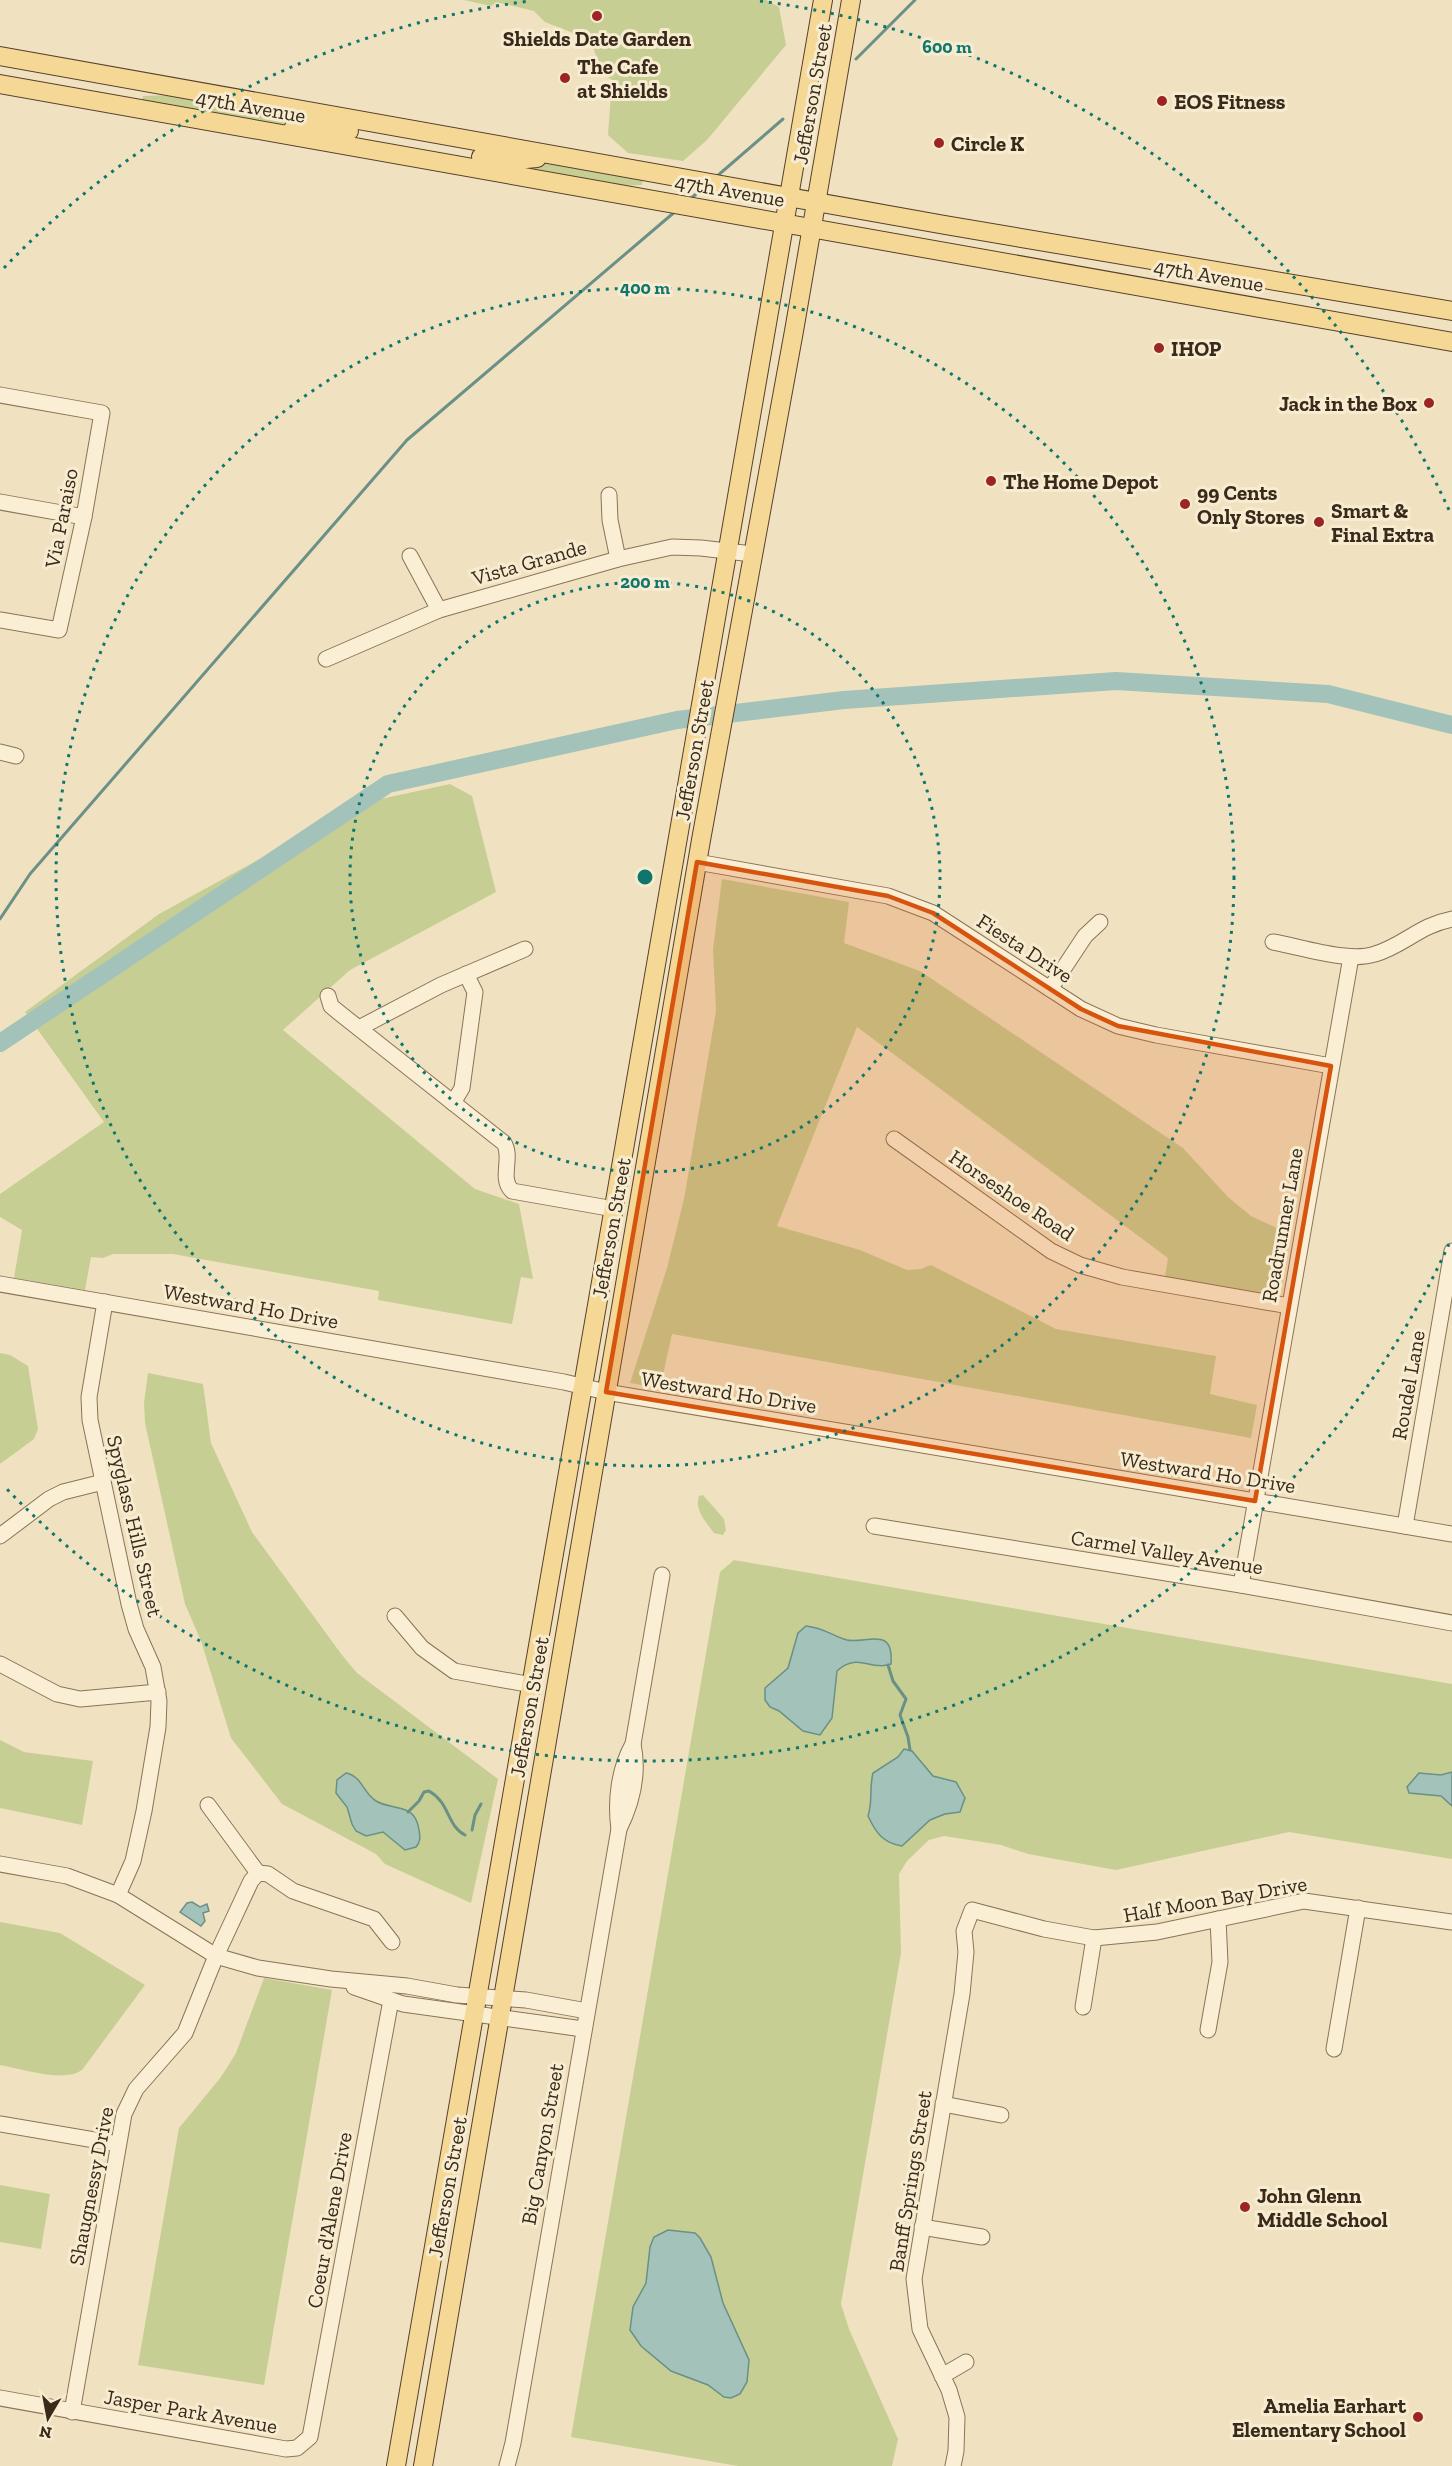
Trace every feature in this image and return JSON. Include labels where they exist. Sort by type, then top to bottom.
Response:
[{"type":"main road","name":"Jefferson Street","points":[[396,2466],[823,0]]},
{"type":"main road","name":"Jefferson Street","points":[[423,2466],[701,840],[817,201],[851,0]]},
{"type":"main road","name":"47th Avenue","points":[[0,56],[1452,311]]},
{"type":"main road","name":"47th Avenue","points":[[0,84],[1452,342]]},
{"type":"main road","points":[[268,132],[325,127],[395,139],[420,131]]},
{"type":"main road","points":[[413,158],[424,150],[437,149],[504,161],[560,156]]},
{"type":"main road","points":[[1382,329],[1390,301]]},
{"type":"main road","points":[[756,387],[768,399],[761,446],[765,488]]},
{"type":"main road","points":[[614,1209],[622,1212],[624,1217],[616,1269],[619,1314]]},
{"type":"main road","points":[[532,1685],[540,1687],[542,1692],[533,1749],[533,1815]]},
{"type":"street","name":"Via Paraiso","points":[[0,395],[102,413],[84,517],[59,630],[0,620]]},
{"type":"street","points":[[609,495],[610,520],[618,559]]},
{"type":"street","points":[[0,502],[84,517]]},
{"type":"street","name":"Vista Grande","points":[[326,659],[439,610],[618,559],[672,547],[752,554]]},
{"type":"street","points":[[410,556],[439,610]]},
{"type":"street","points":[[0,752],[16,756]]},
{"type":"street","name":"Fiesta Drive","points":[[698,862],[888,896],[933,913],[1081,1009],[1118,1026],[1156,1035],[1331,1066]]},
{"type":"street","points":[[1273,942],[1351,957],[1374,955],[1420,929],[1452,919]]},
{"type":"street","points":[[1050,989],[1085,936],[1100,922]]},
{"type":"street","points":[[359,1028],[466,974],[525,949]]},
{"type":"street","name":"Roadrunner Lane","points":[[1241,1585],[1351,957]]},
{"type":"street","points":[[453,1102],[462,1088],[475,992],[466,974]]},
{"type":"street","points":[[328,996],[331,1006],[504,1143],[508,1152],[506,1179],[512,1191],[614,1209]]},
{"type":"street","name":"Horseshoe Road","points":[[894,1138],[1051,1251],[1080,1265],[1122,1277],[1289,1306]]},
{"type":"street","name":"Roudel Lane","points":[[1405,1526],[1452,1251]]},
{"type":"street","name":"Westward Ho Drive","points":[[0,1284],[606,1392],[1452,1534]]},
{"type":"street","name":"Spyglass Hills Street","points":[[105,1302],[89,1397],[90,1420],[129,1604],[136,1629],[153,1667],[158,1692],[158,1727],[144,1811],[133,1861],[118,1895]]},
{"type":"street","points":[[0,1536],[49,1499],[63,1492],[103,1482]]},
{"type":"street","name":"Carmel Valley Avenue","points":[[874,1526],[1241,1585],[1452,1623]]},
{"type":"street","name":"Big Canyon Street","points":[[507,2466],[513,2443],[619,1829],[616,1807],[625,1759],[633,1744],[662,1575]]},
{"type":"street","points":[[395,1617],[422,1648],[454,1671],[532,1685]]},
{"type":"street","points":[[0,1664],[57,1694],[80,1699],[158,1692]]},
{"type":"street","points":[[208,1805],[258,1873],[268,1874],[293,1891],[374,1919],[392,1942]]},
{"type":"street","points":[[0,1864],[67,1876],[118,1895],[216,1956],[258,1968],[331,1979],[526,2000],[586,2011]]},
{"type":"street","name":"Shaugnessy Drive","points":[[72,2412],[118,2144],[128,2102],[136,2089],[185,2033],[216,1956],[251,1881],[258,1873]]},
{"type":"street","name":"Half Moon Bay Drive","points":[[964,1931],[972,1910],[1044,1929],[1094,1938],[1157,1932],[1304,1901],[1452,1922]]},
{"type":"street","points":[[1334,2049],[1358,1908]]},
{"type":"street","points":[[1208,2030],[1220,1962],[1218,1919]]},
{"type":"street","name":"Banff Springs Street","points":[[953,2466],[957,2417],[949,2390],[924,2341],[917,2318],[914,2279],[962,1994],[966,1952],[964,1931]]},
{"type":"street","points":[[1083,2007],[1094,1938]]},
{"type":"street","points":[[331,1979],[404,2004],[583,2029]]},
{"type":"street","name":"Coeur d'Alene Drive","points":[[303,2444],[310,2437],[313,2428],[390,2000]]},
{"type":"street","points":[[943,2104],[1001,2115]]},
{"type":"street","points":[[0,2124],[118,2144]]},
{"type":"street","points":[[922,2227],[982,2237]]},
{"type":"street","points":[[942,2376],[966,2362]]},
{"type":"street","name":"Jasper Park Avenue","points":[[0,2398],[286,2449],[297,2448],[303,2444]]},
{"type":"highlighted area","points":[[697,862],[888,896],[933,913],[1081,1009],[1118,1026],[1331,1066],[1255,1501],[606,1392]]},
{"type":"green space","points":[[464,0],[766,0],[779,7],[786,45],[707,140],[683,161],[628,153],[608,135],[612,80],[605,75],[592,46],[581,36],[545,22],[534,11],[496,2],[491,6]]},
{"type":"green space","points":[[172,95],[309,119],[280,125],[142,101],[143,96]]},
{"type":"green space","points":[[550,162],[643,179],[642,185],[622,186],[518,168],[519,164]]},
{"type":"green space","points":[[450,784],[472,796],[496,892],[350,970],[283,1030],[475,1189],[519,1204],[533,1279],[521,1277],[512,1324],[378,1300],[379,1291],[173,1254],[113,1254],[103,1258],[91,1257],[85,1290],[14,1278],[22,1230],[0,1217],[0,1194],[104,1122],[25,1012],[159,914],[362,803]]},
{"type":"green space","points":[[722,879],[849,902],[844,943],[920,971],[1183,1148],[1228,1197],[1251,1216],[1290,1234],[1281,1288],[1267,1296],[1165,1277],[1168,1258],[857,1027],[777,1226],[860,1250],[907,1270],[921,1269],[931,1265],[1056,1329],[1216,1356],[1210,1394],[1257,1405],[1251,1438],[672,1334],[660,1388],[630,1383],[667,1268],[684,1199],[716,1011],[713,949]]},
{"type":"green space","points":[[0,1353],[10,1355],[28,1366],[38,1429],[34,1439],[0,1464]]},
{"type":"green space","points":[[148,1373],[203,1384],[211,1443],[252,1532],[357,1673],[498,1779],[471,1903],[385,1864],[376,1854],[282,1804],[231,1738],[201,1641],[185,1604],[145,1423],[144,1403]]},
{"type":"green space","points":[[703,1495],[724,1519],[726,1530],[723,1535],[714,1533],[702,1516],[698,1501],[699,1496]]},
{"type":"green space","points":[[734,1560],[1452,1684],[1452,1859],[1289,1832],[1116,1870],[1028,1854],[1001,1845],[944,1836],[929,1840],[907,1861],[899,1874],[901,1953],[841,2304],[849,2329],[898,2439],[892,2466],[738,2466],[571,2437],[720,1572]]},
{"type":"green space","points":[[0,1740],[24,1752],[93,1761],[82,1825],[0,1808]]},
{"type":"green space","points":[[0,1922],[60,1933],[145,1985],[82,2070],[74,2074],[54,2075],[0,2065]]},
{"type":"green space","points":[[264,1978],[332,1990],[264,2385],[138,2365],[179,2128],[221,2077],[236,2053]]},
{"type":"green space","points":[[0,2185],[50,2194],[41,2249],[0,2242]]},
{"type":"water","points":[[806,1626],[818,1628],[847,1640],[883,1640],[888,1644],[891,1652],[891,1664],[884,1666],[858,1662],[844,1666],[837,1671],[832,1718],[820,1735],[803,1731],[779,1711],[770,1707],[765,1700],[765,1688],[788,1668],[798,1633]]},
{"type":"water","points":[[904,1749],[912,1751],[933,1776],[956,1782],[965,1798],[960,1812],[945,1814],[930,1820],[902,1846],[885,1840],[868,1816],[873,1773],[898,1757]]},
{"type":"water","points":[[1452,1772],[1452,1806],[1441,1796],[1409,1793],[1407,1787],[1419,1773],[1441,1775]]},
{"type":"water","points":[[346,1773],[356,1778],[376,1801],[408,1811],[413,1815],[420,1835],[416,1847],[405,1850],[383,1832],[366,1836],[356,1831],[347,1807],[336,1793],[337,1780]]},
{"type":"water","points":[[192,1902],[200,1907],[207,1904],[209,1911],[203,1913],[205,1921],[201,1926],[180,1912],[187,1903]]},
{"type":"water","points":[[668,2230],[695,2233],[711,2257],[723,2303],[749,2360],[747,2382],[740,2394],[731,2398],[724,2397],[708,2385],[671,2371],[641,2346],[630,2330],[633,2307],[646,2283],[650,2247],[654,2237]]},
{"type":"waterway","points":[[856,59],[915,0]]},
{"type":"waterway","points":[[716,177],[783,119]]},
{"type":"waterway","points":[[689,200],[702,189]]},
{"type":"waterway","points":[[0,919],[30,874],[407,440],[677,210]]},
{"type":"waterway","points":[[0,1043],[388,784],[677,720],[844,700],[1116,681],[1328,694],[1452,725]]},
{"type":"waterway","points":[[888,1665],[893,1681],[906,1699],[900,1715],[910,1750]]},
{"type":"waterway","points":[[408,1812],[424,1792],[429,1791],[441,1802],[455,1826],[465,1835]]},
{"type":"waterway","points":[[472,1830],[475,1815],[481,1804]]},
{"type":"place","name":"Shields Date Garden","points":[[597,16]]},
{"type":"place","name":"The Cafe at Shields","points":[[565,78]]},
{"type":"place","name":"EOS Fitness","points":[[1162,101]]},
{"type":"place","name":"Circle K","points":[[939,143]]},
{"type":"place","name":"IHOP","points":[[1159,348]]},
{"type":"place","name":"Jack in the Box","points":[[1429,403]]},
{"type":"place","name":"The Home Depot","points":[[991,481]]},
{"type":"place","name":"99 Cents Only Stores","points":[[1185,504]]},
{"type":"place","name":"Smart & Final Extra","points":[[1319,522]]},
{"type":"place","name":"John Glenn Middle School","points":[[1245,2207]]},
{"type":"place","name":"Amelia Earhart Elementary School","points":[[1418,2417]]}]
